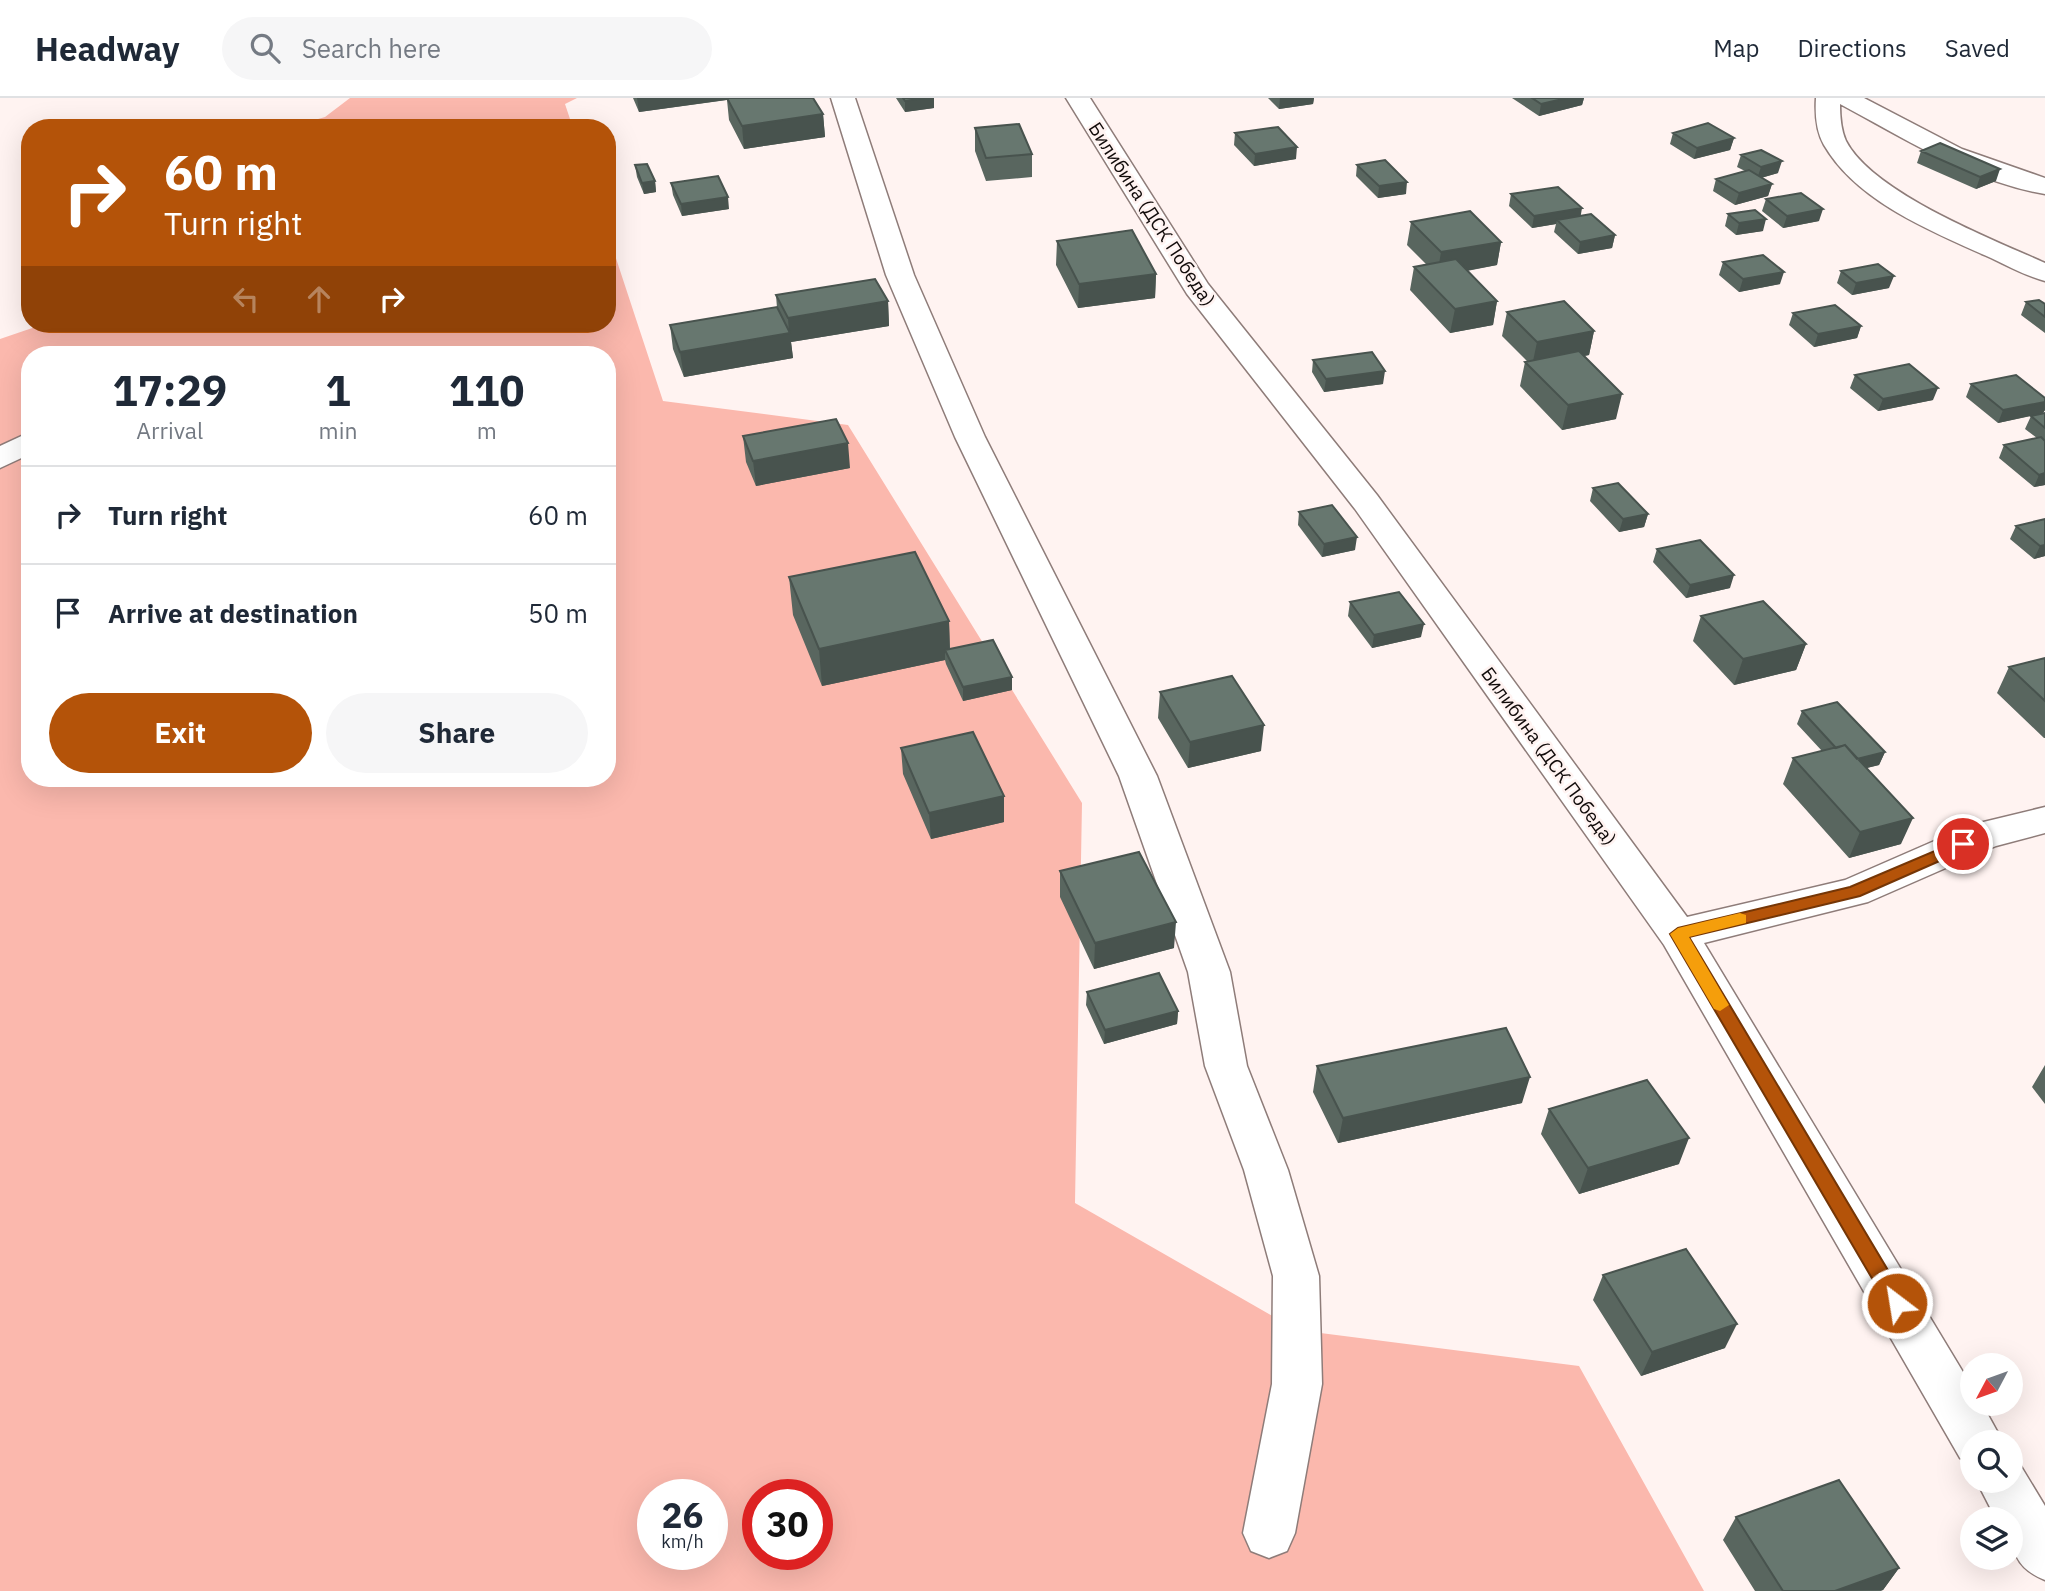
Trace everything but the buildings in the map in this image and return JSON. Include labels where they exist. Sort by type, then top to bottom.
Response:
[{"type":"street","points":[[843,98],[900,275],[970,437],[1138,776],[1209,972],[1226,1066],[1266,1170],[1296,1276],[1297,1384],[1269,1533]]},
{"type":"street","name":"Билибина (ДСК Победа)","points":[[1078,98],[1197,288],[1366,502],[1678,934],[1971,1430]]},
{"type":"street","points":[[1828,98],[1827,116],[1836,145],[1860,174],[1892,197],[2045,274]]},
{"type":"street","points":[[1846,98],[1953,154],[2032,184],[2045,186]]},
{"type":"street","points":[[0,459],[21,446]]},
{"type":"street","points":[[1678,934],[1854,892],[1985,835],[2045,820]]},
{"type":"street","points":[[2009,1493],[2045,1555]]},
{"type":"shaded area","points":[[350,98],[577,98],[565,104],[570,119],[318,119],[325,117]]},
{"type":"shaded area","points":[[616,258],[663,401],[848,425],[1082,803],[1075,1203],[1297,1330],[1579,1366],[1704,1591],[0,1591],[0,339],[21,332],[616,333]]},
{"type":"slow traffic","points":[[1720,1005],[1678,934],[1740,919]]},
{"type":"route","points":[[1897,1303],[1678,934],[1854,892],[1963,844]]}]
